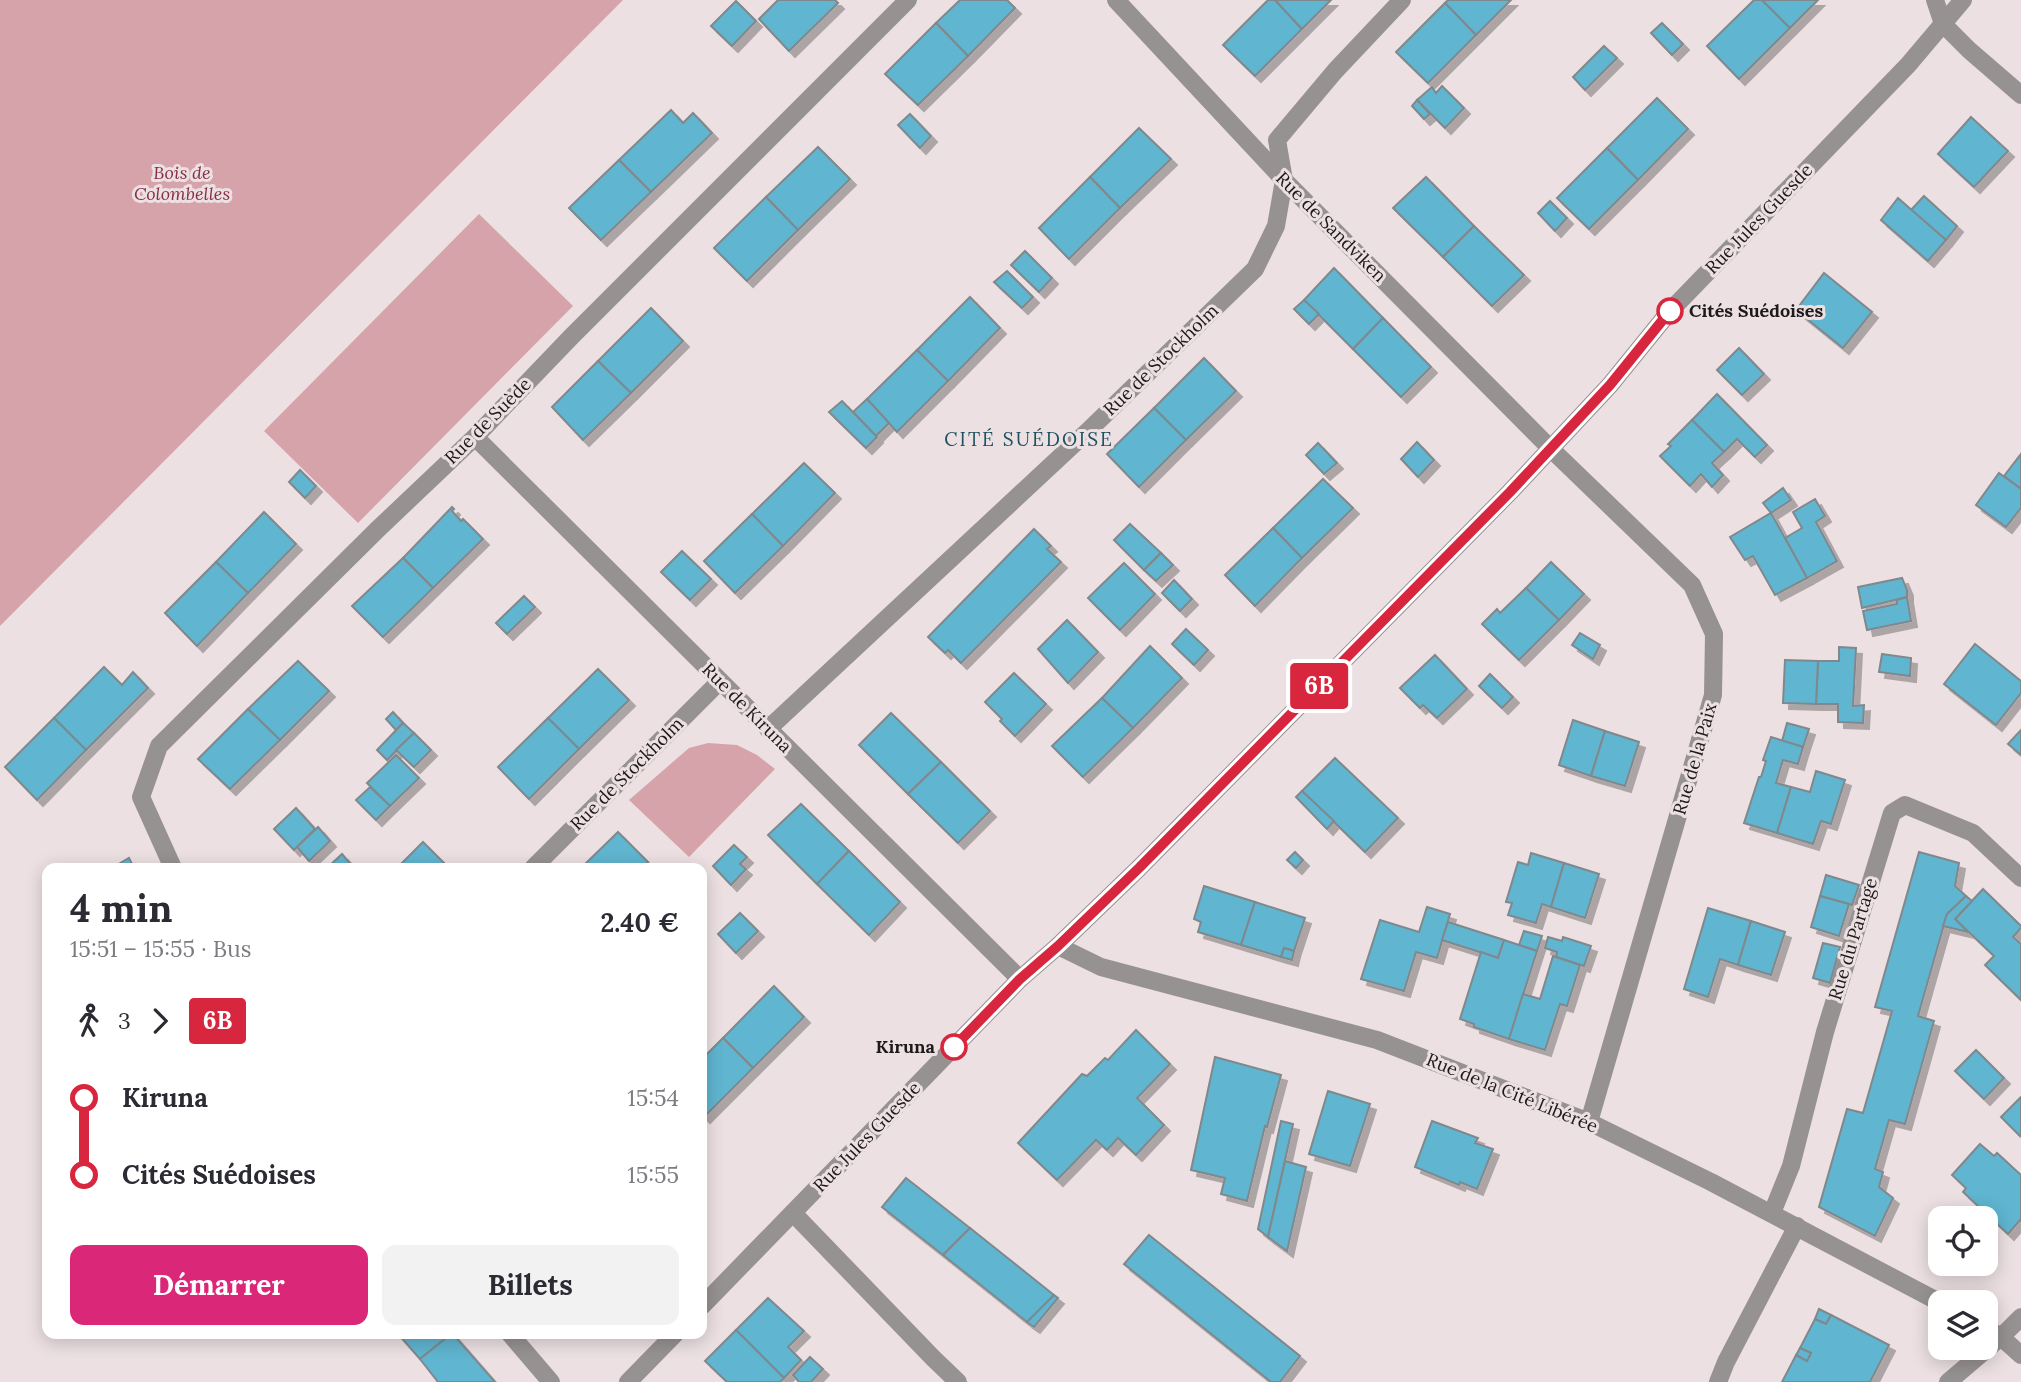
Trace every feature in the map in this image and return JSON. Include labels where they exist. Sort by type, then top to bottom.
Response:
[{"type":"street","name":"Rue de Suède","points":[[171,863],[141,797],[159,746],[475,437],[571,337],[908,0]]},
{"type":"street","name":"Rue de Sandviken","points":[[1116,0],[1284,180],[1550,449]]},
{"type":"street","name":"Rue de Stockholm","points":[[768,729],[1089,430],[1255,269],[1276,226],[1284,180],[1277,140],[1335,71],[1402,0]]},
{"type":"street","points":[[1935,0],[1943,24],[2021,95]]},
{"type":"street","name":"Rue Jules Guesde","points":[[707,1301],[1020,979],[1139,868],[1550,449],[1610,385],[1670,311],[1908,65],[1963,0]]},
{"type":"street","name":"Rue de Kiruna","points":[[475,437],[1020,979]]},
{"type":"street","name":"Rue de la Paix","points":[[1550,449],[1692,585],[1714,634],[1713,695],[1589,1122]]},
{"type":"street","name":"Rue de Stockholm","points":[[538,863],[720,681]]},
{"type":"street","name":"Rue du Partage","points":[[1772,1213],[1791,1166],[1825,1032],[1892,813],[1905,805],[1973,833],[2021,878]]},
{"type":"street","name":"Rue de la Cité Libérée","points":[[1058,946],[1101,967],[1377,1040],[1589,1122],[1712,1182],[1928,1296]]},
{"type":"street","points":[[793,1213],[958,1382]]},
{"type":"street","points":[[1718,1382],[1797,1226]]},
{"type":"street","points":[[1998,1331],[2021,1317]]},
{"type":"street","points":[[1998,1336],[2021,1355]]},
{"type":"street","points":[[514,1339],[551,1382]]},
{"type":"street","points":[[628,1382],[670,1339]]},
{"type":"street","points":[[1948,1382],[1969,1360]]},
{"type":"green space","name":"Bois de Colombelles","points":[[0,0],[623,0],[0,626]]},
{"type":"green space","points":[[479,214],[573,306],[358,523],[264,431]]},
{"type":"green space","points":[[708,743],[737,745],[757,755],[775,769],[689,857],[629,800],[689,748]]},
{"type":"building","points":[[778,0],[835,0],[838,3],[789,51],[759,19]]},
{"type":"building","points":[[960,0],[1007,0],[1015,8],[968,56],[936,23]]},
{"type":"building","points":[[1268,0],[1275,0],[1302,29],[1255,76],[1223,45]]},
{"type":"building","points":[[1275,0],[1331,0],[1302,29]]},
{"type":"building","points":[[1448,0],[1511,0],[1476,35],[1445,3]]},
{"type":"building","points":[[1754,0],[1762,0],[1790,28],[1739,79],[1707,46]]},
{"type":"building","points":[[1762,0],[1818,0],[1790,28]]},
{"type":"building","points":[[736,1],[756,21],[732,46],[711,26]]},
{"type":"building","points":[[1445,3],[1476,35],[1428,83],[1396,52]]},
{"type":"building","points":[[936,23],[968,56],[918,105],[885,74]]},
{"type":"building","points":[[1662,23],[1683,44],[1672,55],[1651,33]]},
{"type":"building","points":[[1604,46],[1617,58],[1585,90],[1573,77]]},
{"type":"building","points":[[1442,86],[1464,108],[1445,128],[1417,100],[1432,87],[1436,93]]},
{"type":"building","points":[[1657,98],[1688,129],[1638,180],[1607,148]]},
{"type":"building","points":[[1417,100],[1430,114],[1424,119],[1412,106]]},
{"type":"building","points":[[671,110],[683,123],[693,113],[712,133],[651,192],[619,160]]},
{"type":"building","points":[[910,114],[931,136],[920,148],[898,125]]},
{"type":"building","points":[[1971,117],[2008,151],[1974,187],[1938,154]]},
{"type":"building","points":[[1139,128],[1171,159],[1120,208],[1090,177]]},
{"type":"building","points":[[818,147],[850,179],[798,230],[766,197]]},
{"type":"building","points":[[1607,148],[1638,180],[1589,229],[1557,198]]},
{"type":"building","points":[[619,160],[651,192],[601,240],[569,208]]},
{"type":"building","points":[[1090,177],[1120,208],[1069,259],[1039,228]]},
{"type":"building","points":[[1426,177],[1474,226],[1443,257],[1393,208]]},
{"type":"building","points":[[1924,196],[1957,226],[1946,240],[1911,210]]},
{"type":"building","points":[[766,197],[798,230],[747,281],[714,248]]},
{"type":"building","points":[[1898,198],[1946,240],[1928,261],[1881,220]]},
{"type":"building","points":[[1550,201],[1567,218],[1555,231],[1538,213]]},
{"type":"building","points":[[1474,226],[1524,275],[1492,306],[1443,257]]},
{"type":"building","points":[[1025,251],[1052,278],[1039,292],[1011,265]]},
{"type":"building","points":[[1334,268],[1383,318],[1353,349],[1304,300]]},
{"type":"building","points":[[1007,271],[1033,297],[1022,308],[994,282]]},
{"type":"building","points":[[1824,273],[1872,312],[1843,348],[1796,310]]},
{"type":"building","points":[[970,297],[1000,328],[948,381],[917,350]]},
{"type":"building","points":[[1304,300],[1319,314],[1309,324],[1294,309]]},
{"type":"building","points":[[651,308],[683,341],[631,393],[598,361]]},
{"type":"building","points":[[1383,318],[1431,367],[1401,397],[1353,349]]},
{"type":"building","points":[[1739,348],[1764,374],[1742,395],[1717,370]]},
{"type":"building","points":[[917,350],[948,381],[897,432],[867,399]]},
{"type":"building","points":[[1204,358],[1236,391],[1186,440],[1154,408]]},
{"type":"building","points":[[598,361],[631,393],[583,440],[552,407]]},
{"type":"building","points":[[1717,394],[1767,445],[1755,457],[1737,439],[1724,452],[1692,420]]},
{"type":"building","points":[[867,399],[889,423],[876,436],[853,412]]},
{"type":"building","points":[[842,401],[877,437],[866,448],[829,412]]},
{"type":"building","points":[[1154,408],[1186,440],[1139,487],[1107,454]]},
{"type":"building","points":[[1692,420],[1724,452],[1712,463],[1723,475],[1712,487],[1701,474],[1690,486],[1660,456]]},
{"type":"building","points":[[1417,442],[1434,460],[1418,477],[1401,459]]},
{"type":"building","points":[[1318,443],[1337,463],[1324,474],[1306,455]]},
{"type":"building","points":[[2021,454],[2021,489],[2004,476]]},
{"type":"building","points":[[804,463],[835,493],[783,546],[752,514]]},
{"type":"building","points":[[300,470],[316,486],[305,498],[289,482]]},
{"type":"building","points":[[1999,473],[2021,489],[2021,508],[2006,527],[1976,505]]},
{"type":"building","points":[[1323,479],[1353,508],[1302,558],[1273,528]]},
{"type":"building","points":[[1783,488],[1791,500],[1771,513],[1763,503]]},
{"type":"building","points":[[1815,499],[1825,516],[1816,522],[1837,561],[1807,578],[1785,538],[1802,528],[1793,512]]},
{"type":"building","points":[[452,507],[452,511],[461,521],[463,519],[483,539],[433,588],[403,558]]},
{"type":"building","points":[[264,512],[296,544],[248,593],[216,562]]},
{"type":"building","points":[[1771,513],[1807,578],[1775,595],[1753,556],[1745,560],[1730,537]]},
{"type":"building","points":[[752,514],[783,546],[735,593],[704,561]]},
{"type":"building","points":[[1130,524],[1161,553],[1144,570],[1114,540]]},
{"type":"building","points":[[1273,528],[1302,558],[1255,606],[1225,575]]},
{"type":"building","points":[[1034,529],[1051,546],[1047,549],[1061,562],[961,663],[948,650],[945,653],[928,637]]},
{"type":"building","points":[[682,551],[711,579],[690,600],[661,572]]},
{"type":"building","points":[[1161,553],[1173,565],[1156,581],[1144,570]]},
{"type":"building","points":[[403,558],[433,588],[383,637],[352,606]]},
{"type":"building","points":[[216,562],[248,593],[197,646],[165,613]]},
{"type":"building","points":[[1551,562],[1584,594],[1559,620],[1526,588]]},
{"type":"building","points":[[1124,563],[1155,594],[1120,630],[1088,598]]},
{"type":"building","points":[[1902,578],[1907,597],[1862,608],[1858,587]]},
{"type":"building","points":[[1174,580],[1192,599],[1180,611],[1162,593]]},
{"type":"building","points":[[1526,588],[1559,620],[1519,660],[1482,624],[1497,609],[1500,613]]},
{"type":"building","points":[[524,596],[535,607],[507,634],[496,623]]},
{"type":"building","points":[[1907,597],[1911,621],[1867,630],[1863,611],[1897,604],[1897,600]]},
{"type":"building","points":[[1067,620],[1098,652],[1068,683],[1038,649]]},
{"type":"building","points":[[1186,629],[1208,650],[1194,665],[1172,644]]},
{"type":"building","points":[[1580,633],[1600,645],[1593,659],[1572,645]]},
{"type":"building","points":[[1975,644],[2021,681],[2021,693],[1996,725],[1944,684]]},
{"type":"building","points":[[1150,646],[1182,678],[1133,728],[1102,698]]},
{"type":"building","points":[[1839,647],[1856,648],[1853,706],[1864,705],[1863,723],[1838,722],[1838,704],[1816,704],[1818,661],[1839,661]]},
{"type":"building","points":[[1882,654],[1911,658],[1910,676],[1879,672]]},
{"type":"building","points":[[1435,655],[1467,689],[1437,718],[1423,705],[1420,708],[1400,688]]},
{"type":"building","points":[[1785,660],[1818,661],[1816,704],[1783,703]]},
{"type":"building","points":[[298,661],[329,691],[280,740],[248,709]]},
{"type":"building","points":[[104,667],[122,685],[133,672],[148,688],[86,750],[54,718]]},
{"type":"building","points":[[598,669],[629,700],[579,749],[548,718]]},
{"type":"building","points":[[1014,673],[1046,704],[1015,736],[985,702]]},
{"type":"building","points":[[1490,674],[1513,697],[1502,708],[1479,686]]},
{"type":"building","points":[[1102,698],[1133,728],[1083,777],[1052,746]]},
{"type":"building","points":[[248,709],[280,740],[230,789],[198,759]]},
{"type":"building","points":[[393,712],[403,723],[396,730],[386,719]]},
{"type":"building","points":[[891,713],[941,762],[908,794],[859,745]]},
{"type":"building","points":[[54,718],[86,750],[37,800],[5,767]]},
{"type":"building","points":[[548,718],[579,749],[529,799],[498,767]]},
{"type":"building","points":[[1573,720],[1605,731],[1591,776],[1559,765]]},
{"type":"building","points":[[403,723],[414,733],[387,760],[377,750]]},
{"type":"building","points":[[1787,723],[1809,729],[1803,747],[1782,741]]},
{"type":"building","points":[[2021,730],[2021,755],[2008,744]]},
{"type":"building","points":[[1605,731],[1639,742],[1625,786],[1591,776]]},
{"type":"building","points":[[414,733],[431,750],[414,767],[396,750]]},
{"type":"building","points":[[1771,737],[1803,747],[1798,764],[1783,760],[1776,783],[1791,787],[1777,833],[1744,823],[1761,777],[1766,761],[1763,760]]},
{"type":"building","points":[[396,755],[419,778],[390,806],[367,783]]},
{"type":"building","points":[[1335,758],[1398,818],[1365,852],[1302,791]]},
{"type":"building","points":[[941,762],[990,811],[958,843],[908,794]]},
{"type":"building","points":[[1816,771],[1845,780],[1831,824],[1821,821],[1813,844],[1777,833],[1791,787],[1810,792]]},
{"type":"building","points":[[370,787],[390,806],[376,820],[356,800]]},
{"type":"building","points":[[1302,791],[1334,821],[1327,829],[1296,797]]},
{"type":"building","points":[[801,804],[849,851],[817,884],[768,835]]},
{"type":"building","points":[[296,808],[315,829],[294,850],[274,829]]},
{"type":"building","points":[[318,827],[330,841],[309,861],[297,847]]},
{"type":"building","points":[[618,832],[648,862],[647,863],[586,863]]},
{"type":"building","points":[[423,842],[444,863],[402,863]]},
{"type":"building","points":[[734,845],[747,857],[740,864],[746,869],[731,885],[713,866]]},
{"type":"building","points":[[849,851],[900,902],[869,935],[817,884]]},
{"type":"building","points":[[1295,852],[1303,860],[1296,868],[1287,860]]},
{"type":"building","points":[[1919,852],[1959,863],[1955,886],[1966,896],[1947,914],[1918,1016],[1934,1021],[1905,1124],[1889,1120],[1875,1169],[1883,1172],[1879,1187],[1893,1198],[1875,1236],[1819,1207],[1847,1109],[1863,1113],[1892,1011],[1875,1007]]},
{"type":"building","points":[[1531,853],[1564,863],[1551,907],[1542,904],[1536,923],[1508,915],[1512,903],[1506,902],[1518,862],[1528,865]]},
{"type":"building","points":[[342,854],[350,863],[332,863]]},
{"type":"building","points":[[1564,863],[1599,874],[1585,918],[1551,907]]},
{"type":"building","points":[[1826,875],[1859,885],[1852,905],[1820,896]]},
{"type":"building","points":[[1204,886],[1255,902],[1241,945],[1198,932],[1201,922],[1194,919]]},
{"type":"building","points":[[1983,889],[2021,926],[2013,937],[2021,944],[2021,1000],[1985,965],[1994,956],[1955,919]]},
{"type":"building","points":[[1820,896],[1849,904],[1839,936],[1811,927]]},
{"type":"building","points":[[1966,896],[1972,901],[1955,919],[1968,932],[1943,926],[1947,914]]},
{"type":"building","points":[[1255,902],[1305,918],[1294,951],[1284,948],[1281,957],[1241,945]]},
{"type":"building","points":[[1427,907],[1450,914],[1437,958],[1416,952],[1404,991],[1361,979],[1380,920],[1419,932]]},
{"type":"building","points":[[1708,908],[1751,921],[1738,965],[1720,959],[1708,997],[1684,989]]},
{"type":"building","points":[[740,913],[758,931],[736,953],[718,934]]},
{"type":"building","points":[[1751,921],[1785,932],[1771,975],[1738,965]]},
{"type":"building","points":[[1448,922],[1504,940],[1498,958],[1442,940]]},
{"type":"building","points":[[1524,931],[1542,936],[1537,951],[1519,945]]},
{"type":"building","points":[[1548,937],[1562,941],[1563,937],[1591,946],[1584,966],[1556,957],[1557,952],[1545,948]]},
{"type":"building","points":[[1504,940],[1537,951],[1509,1039],[1474,1027],[1474,1024],[1460,1019],[1481,952],[1498,958]]},
{"type":"building","points":[[1823,943],[1840,947],[1830,983],[1813,978]]},
{"type":"building","points":[[1284,948],[1294,951],[1292,960],[1281,957]]},
{"type":"building","points":[[1553,956],[1580,965],[1567,1006],[1560,1004],[1545,1050],[1509,1039],[1523,994],[1540,999]]},
{"type":"building","points":[[774,986],[804,1017],[753,1068],[723,1038]]},
{"type":"building","points":[[1136,1030],[1170,1064],[1137,1098],[1164,1125],[1136,1155],[1118,1138],[1107,1150],[1096,1140],[1057,1180],[1018,1143],[1082,1074],[1087,1076],[1105,1058],[1108,1060]]},
{"type":"building","points":[[723,1038],[753,1068],[707,1114],[707,1054]]},
{"type":"building","points":[[1976,1050],[2004,1078],[1984,1099],[1955,1071]]},
{"type":"building","points":[[1215,1057],[1281,1075],[1267,1127],[1265,1126],[1247,1201],[1221,1194],[1225,1178],[1191,1170]]},
{"type":"building","points":[[1328,1091],[1370,1104],[1350,1166],[1309,1154]]},
{"type":"building","points":[[2021,1097],[2021,1135],[2020,1136],[2001,1117]]},
{"type":"building","points":[[1281,1121],[1293,1124],[1268,1237],[1258,1229]]},
{"type":"building","points":[[1432,1121],[1478,1138],[1475,1143],[1493,1149],[1477,1189],[1460,1182],[1459,1185],[1415,1167]]},
{"type":"building","points":[[1980,1144],[1994,1156],[1997,1153],[2021,1175],[2021,1221],[2008,1234],[1998,1225],[1998,1206],[1978,1206],[1963,1192],[1966,1188],[1952,1175]]},
{"type":"building","points":[[1285,1161],[1306,1167],[1287,1251],[1268,1237]]},
{"type":"building","points":[[906,1178],[970,1228],[943,1255],[882,1207]]},
{"type":"building","points":[[970,1228],[1054,1295],[1027,1322],[943,1255]]},
{"type":"building","points":[[1149,1235],[1300,1356],[1280,1382],[1271,1382],[1124,1264]]},
{"type":"building","points":[[1054,1295],[1058,1298],[1034,1327],[1027,1322]]},
{"type":"building","points":[[768,1298],[804,1331],[788,1347],[801,1360],[784,1378],[736,1330]]},
{"type":"building","points":[[1819,1309],[1831,1315],[1826,1324],[1815,1319]]},
{"type":"building","points":[[1831,1315],[1889,1345],[1870,1382],[1782,1382],[1796,1355],[1807,1361],[1811,1353],[1800,1348],[1815,1319],[1826,1324]]},
{"type":"building","points":[[736,1330],[784,1378],[780,1382],[727,1382],[705,1361]]},
{"type":"building","points":[[402,1339],[445,1339],[420,1359]]},
{"type":"building","points":[[445,1339],[457,1339],[495,1382],[438,1382],[420,1359]]},
{"type":"building","points":[[1800,1348],[1811,1353],[1807,1361],[1796,1355]]},
{"type":"building","points":[[810,1357],[823,1369],[811,1382],[799,1382],[793,1375]]},
{"type":"bus line","name":"6B","points":[[954,1047],[1020,979],[1139,868],[1510,492],[1610,385],[1670,311]]},
{"type":"place","name":"Cités Suédoises","points":[[1670,311]]},
{"type":"place","name":"Kiruna","points":[[954,1047]]},
{"type":"district","name":"CITÉ SUÉDOISE","points":[[1029,439]]}]
